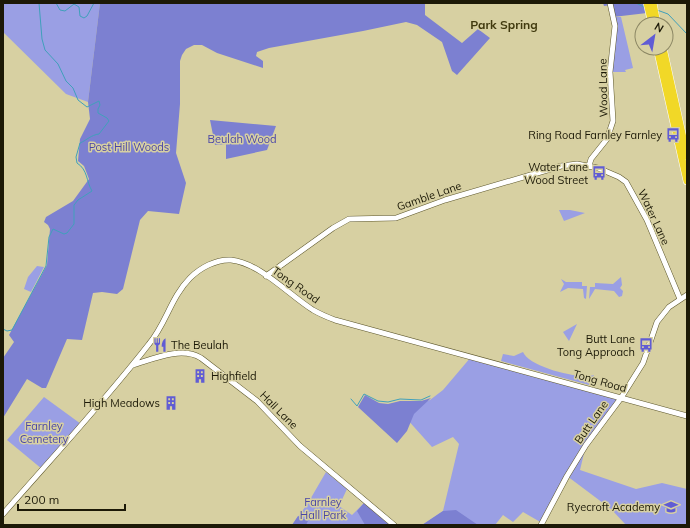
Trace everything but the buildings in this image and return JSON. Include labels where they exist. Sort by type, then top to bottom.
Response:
[{"type":"highway","points":[[647,3],[654,16]]},
{"type":"highway","points":[[652,3],[652,16]]},
{"type":"highway","points":[[659,56],[687,181]]},
{"type":"highway","points":[[665,56],[687,156]]},
{"type":"street","name":"Wood Lane","points":[[589,166],[591,159],[607,139],[613,121],[610,72],[614,26],[610,3]]},
{"type":"street","name":"Gamble Lane","points":[[266,276],[333,228],[349,219],[396,218],[444,200],[562,166],[577,164],[589,166]]},
{"type":"street","name":"Water Lane","points":[[589,166],[608,172],[626,182],[647,220],[680,299]]},
{"type":"street","name":"Tong Road","points":[[3,514],[133,365],[154,337],[173,300],[181,288],[192,276],[206,266],[221,261],[231,260],[249,266],[266,276],[313,310],[335,320],[687,416]]},
{"type":"street","name":"Butt Lane","points":[[540,525],[586,445],[621,398],[643,363],[657,322],[669,307],[687,295]]},
{"type":"street","name":"Hall Lane","points":[[133,365],[181,353],[194,354],[201,358],[257,400],[300,446],[394,525]]},
{"type":"green space","points":[[3,3],[100,3],[88,102],[66,94],[3,32]]},
{"type":"green space","name":"Post Hill Woods","points":[[100,3],[425,3],[425,15],[462,43],[478,29],[490,38],[457,75],[452,71],[442,42],[417,25],[406,22],[269,48],[257,52],[256,56],[263,61],[263,68],[217,53],[202,45],[194,45],[186,49],[180,61],[180,104],[176,153],[186,183],[179,214],[148,211],[140,220],[123,289],[117,294],[102,292],[93,293],[82,340],[67,339],[46,388],[42,388],[27,379],[3,418],[3,358],[14,342],[9,335],[47,265],[50,229],[44,222],[46,217],[73,201],[89,179],[84,166],[78,161],[80,139],[90,119],[88,102]]},
{"type":"green space","points":[[603,3],[645,3],[647,13],[613,17],[611,5],[604,6]]},
{"type":"green space","points":[[613,17],[621,17],[633,68],[625,70],[626,72],[610,72]]},
{"type":"green space","name":"Beulah Wood","points":[[210,120],[276,126],[267,150],[226,159],[226,144],[215,145]]},
{"type":"green space","points":[[559,210],[570,210],[585,213],[564,221]]},
{"type":"green space","points":[[37,266],[44,267],[31,292],[24,289],[28,277]]},
{"type":"green space","points":[[621,277],[622,285],[620,288],[623,291],[622,296],[619,297],[614,291],[595,289],[589,299],[590,287],[595,287],[595,283],[613,284]]},
{"type":"green space","points":[[561,279],[566,282],[582,282],[582,286],[587,286],[586,299],[584,298],[583,289],[568,288],[560,292],[564,284]]},
{"type":"green space","points":[[577,324],[569,341],[563,332]]},
{"type":"green space","points":[[523,352],[527,358],[535,363],[556,371],[578,376],[594,375],[589,385],[501,361],[503,354],[514,356]]},
{"type":"green space","points":[[471,357],[621,398],[586,445],[580,470],[636,489],[662,483],[687,489],[687,525],[626,525],[611,509],[567,476],[542,523],[523,512],[513,522],[503,515],[495,525],[422,525],[443,511],[459,444],[453,437],[432,447],[406,418],[418,404],[430,400],[443,390]]},
{"type":"green space","points":[[365,395],[379,403],[388,404],[400,401],[421,401],[431,398],[414,414],[407,431],[397,443],[358,407]]},
{"type":"green space","name":"Farnley Cemetery","points":[[44,397],[81,424],[42,469],[7,440]]},
{"type":"green space","name":"Farnley Hall Park","points":[[326,472],[347,489],[339,506],[352,515],[364,503],[390,525],[292,525],[308,503]]},
{"type":"green space","points":[[364,503],[390,525],[365,525],[357,511]]},
{"type":"green space","points":[[456,510],[478,525],[422,525],[443,511]]},
{"type":"green space","points":[[298,516],[308,521],[306,525],[292,525]]},
{"type":"waterway","points":[[3,329],[7,331],[12,330],[46,266],[49,237],[53,229],[64,234],[67,233],[74,224],[74,205],[78,200],[92,191],[85,172],[77,163],[76,157],[80,143],[91,136],[99,134],[109,121],[107,118],[98,113],[100,105],[99,101],[87,107],[78,100],[73,88],[66,81],[58,64],[45,50],[42,39],[39,3]]},
{"type":"waterway","points":[[56,3],[60,10],[65,11],[74,4],[79,7],[80,16],[84,18],[87,16],[94,3]]},
{"type":"waterway","points":[[636,3],[644,7]]},
{"type":"waterway","points":[[657,10],[668,14],[687,34]]},
{"type":"waterway","points":[[351,399],[357,406],[364,394],[378,401],[388,402],[400,399],[421,400],[430,396]]},
{"type":"place","name":"Ring Road Farnley Farnley","points":[[673,135]]},
{"type":"place","name":"Water Lane Wood Street","points":[[599,173]]},
{"type":"place","name":"The Beulah","points":[[160,345]]},
{"type":"place","name":"Butt Lane Tong Approach","points":[[646,345]]},
{"type":"place","name":"Highfield","points":[[200,376]]},
{"type":"place","name":"High Meadows","points":[[171,403]]},
{"type":"place","name":"Ryecroft Academy","points":[[671,507]]},
{"type":"district","name":"Park Spring","points":[[504,24]]}]
